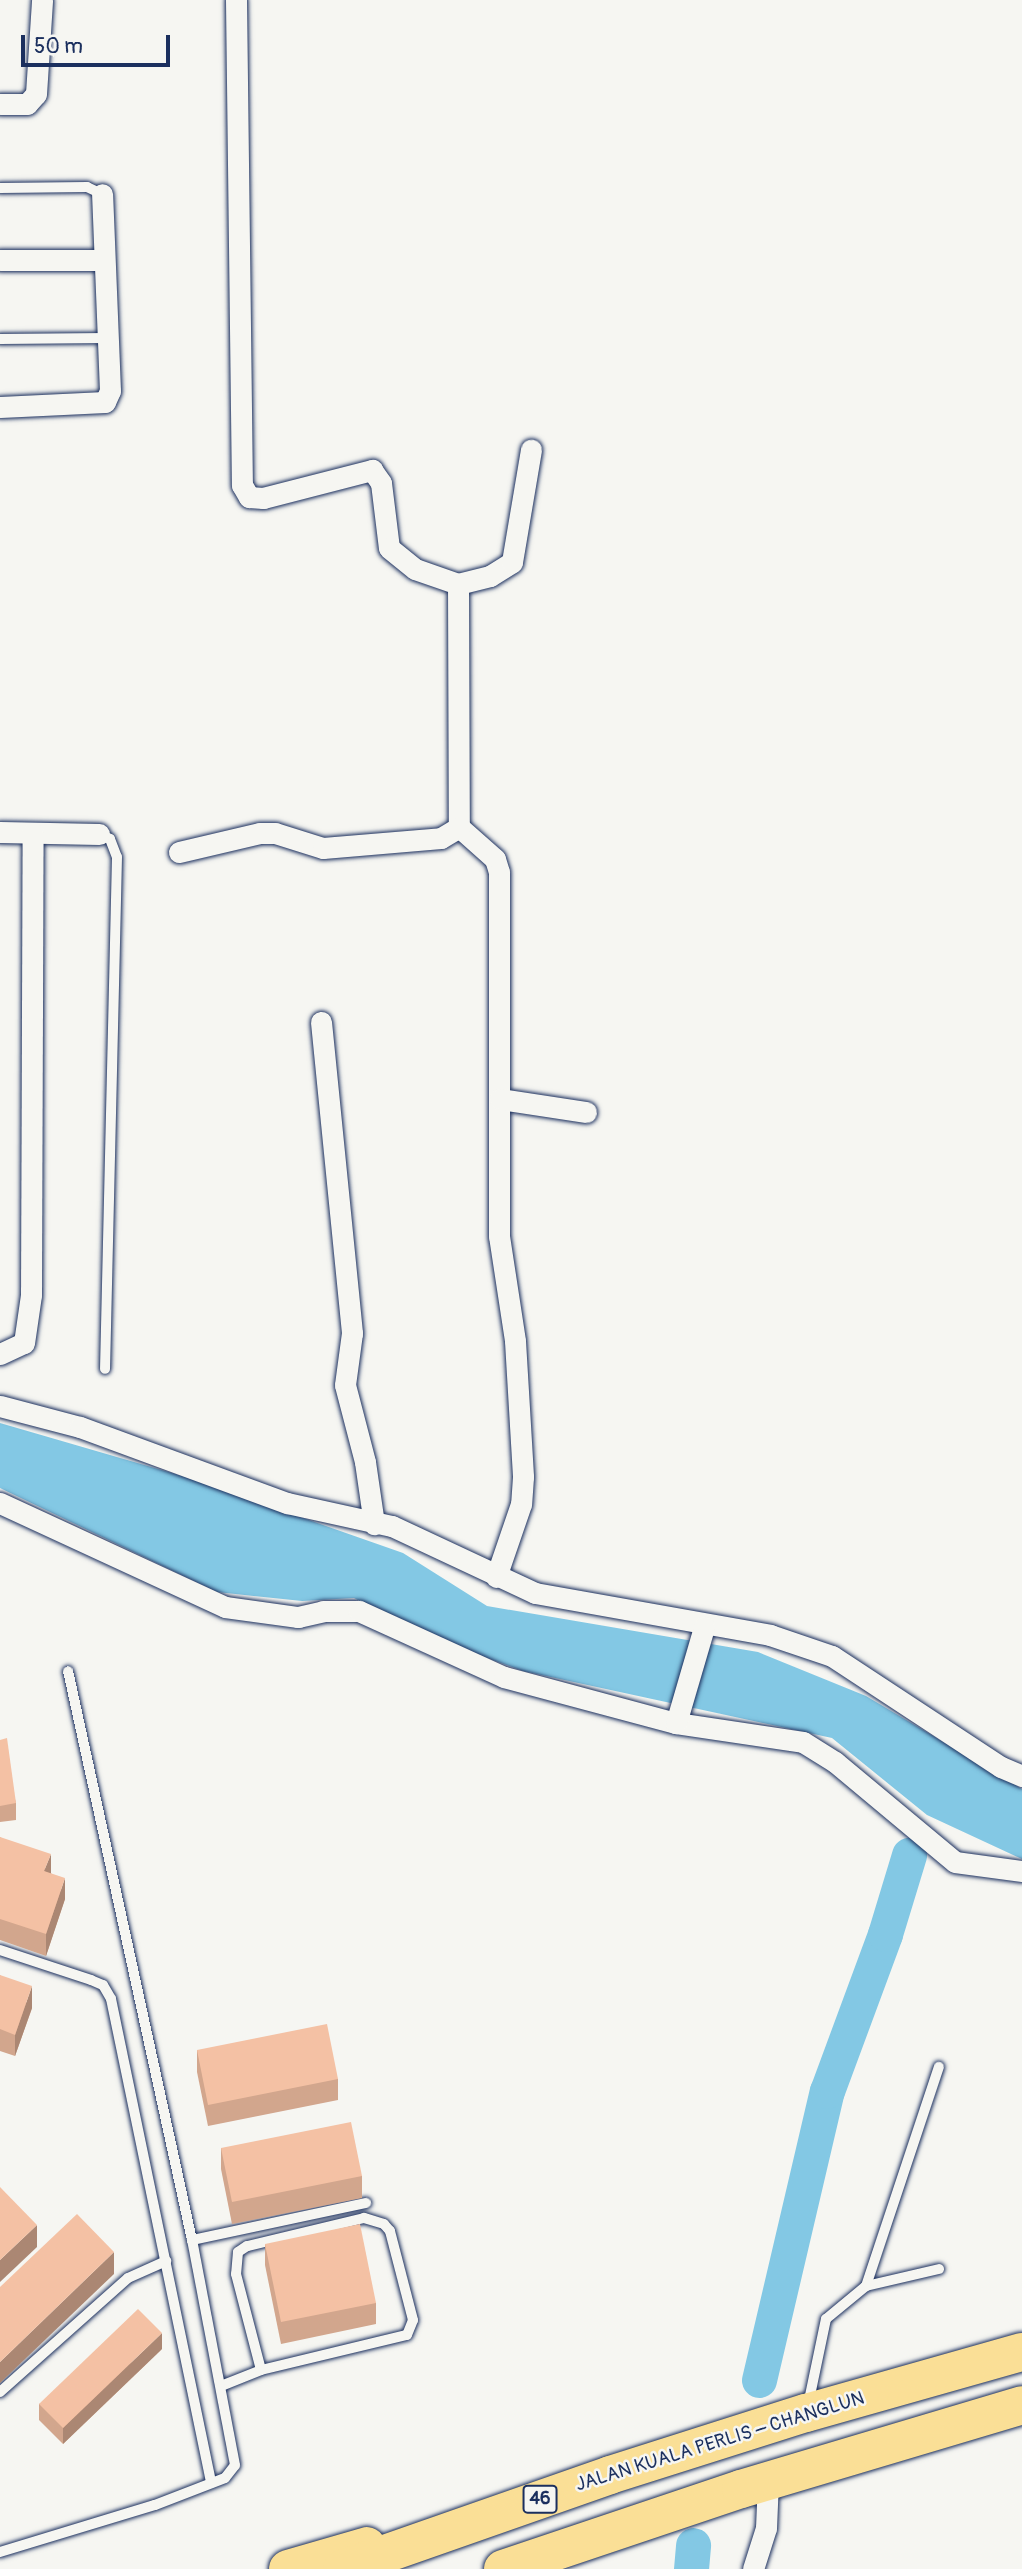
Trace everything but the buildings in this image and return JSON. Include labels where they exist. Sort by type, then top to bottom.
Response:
[{"type":"highway","name":"JALAN KUALA PERLIS – CHANGLUN","points":[[342,2569],[589,2482],[806,2413],[1022,2352]]},
{"type":"highway","points":[[503,2569],[738,2490],[1022,2405]]},
{"type":"highway","points":[[288,2569],[589,2482]]},
{"type":"highway","points":[[535,2569],[671,2514]]},
{"type":"street","points":[[0,104],[27,104],[36,94],[41,0]]},
{"type":"street","points":[[236,0],[242,485],[249,497],[263,498],[372,470],[381,483],[390,548],[415,569],[458,584],[490,576],[512,562],[531,450]]},
{"type":"street","points":[[0,407],[105,402],[110,391],[102,194]]},
{"type":"street","points":[[0,260],[103,260]]},
{"type":"street","points":[[458,584],[458,827],[495,859],[499,872],[499,1236],[515,1341],[523,1477],[520,1504],[496,1577]]},
{"type":"street","points":[[179,852],[260,833],[323,848],[441,838],[458,827]]},
{"type":"street","points":[[0,832],[99,834]]},
{"type":"street","points":[[0,1354],[24,1343],[32,1295],[33,833]]},
{"type":"street","points":[[321,1022],[352,1333],[345,1385],[365,1462],[374,1524]]},
{"type":"street","points":[[500,1100],[586,1112]]},
{"type":"street","points":[[0,1406],[80,1427],[287,1503],[419,1536],[496,1577],[582,1604],[702,1633],[769,1635],[832,1656],[1001,1767],[1022,1776]]},
{"type":"street","points":[[0,1503],[225,1607],[298,1617],[323,1611],[359,1611],[493,1673],[803,1742],[835,1762],[956,1862],[1022,1871]]},
{"type":"street","points":[[678,1716],[702,1633]]},
{"type":"street","points":[[738,2490],[765,2528],[754,2569]]},
{"type":"lane","points":[[0,188],[87,187],[102,194]]},
{"type":"lane","points":[[0,339],[106,338]]},
{"type":"lane","points":[[99,834],[110,839],[117,857],[104,1369]]},
{"type":"lane","points":[[0,2552],[225,2478],[235,2466],[192,2240],[68,1671]]},
{"type":"lane","points":[[0,1950],[107,1989],[211,2483]]},
{"type":"lane","points":[[866,2286],[939,2067]]},
{"type":"lane","points":[[192,2240],[366,2203]]},
{"type":"lane","points":[[221,2386],[261,2370],[407,2335],[412,2320],[390,2231],[384,2224],[364,2218],[247,2246],[239,2252],[236,2274],[261,2370]]},
{"type":"lane","points":[[0,2392],[128,2278],[166,2261]]},
{"type":"lane","points":[[806,2413],[826,2319],[866,2286],[939,2269]]},
{"type":"water","points":[[0,1423],[189,1478],[403,1553],[487,1606],[758,1652],[866,1696],[1022,1789],[1022,1859],[927,1815],[832,1738],[523,1671],[429,1637],[354,1598],[302,1601],[217,1592],[0,1488]]},
{"type":"waterway","points":[[759,2380],[827,2091],[885,1934],[909,1855]]},
{"type":"waterway","points":[[691,2569],[693,2545]]}]
